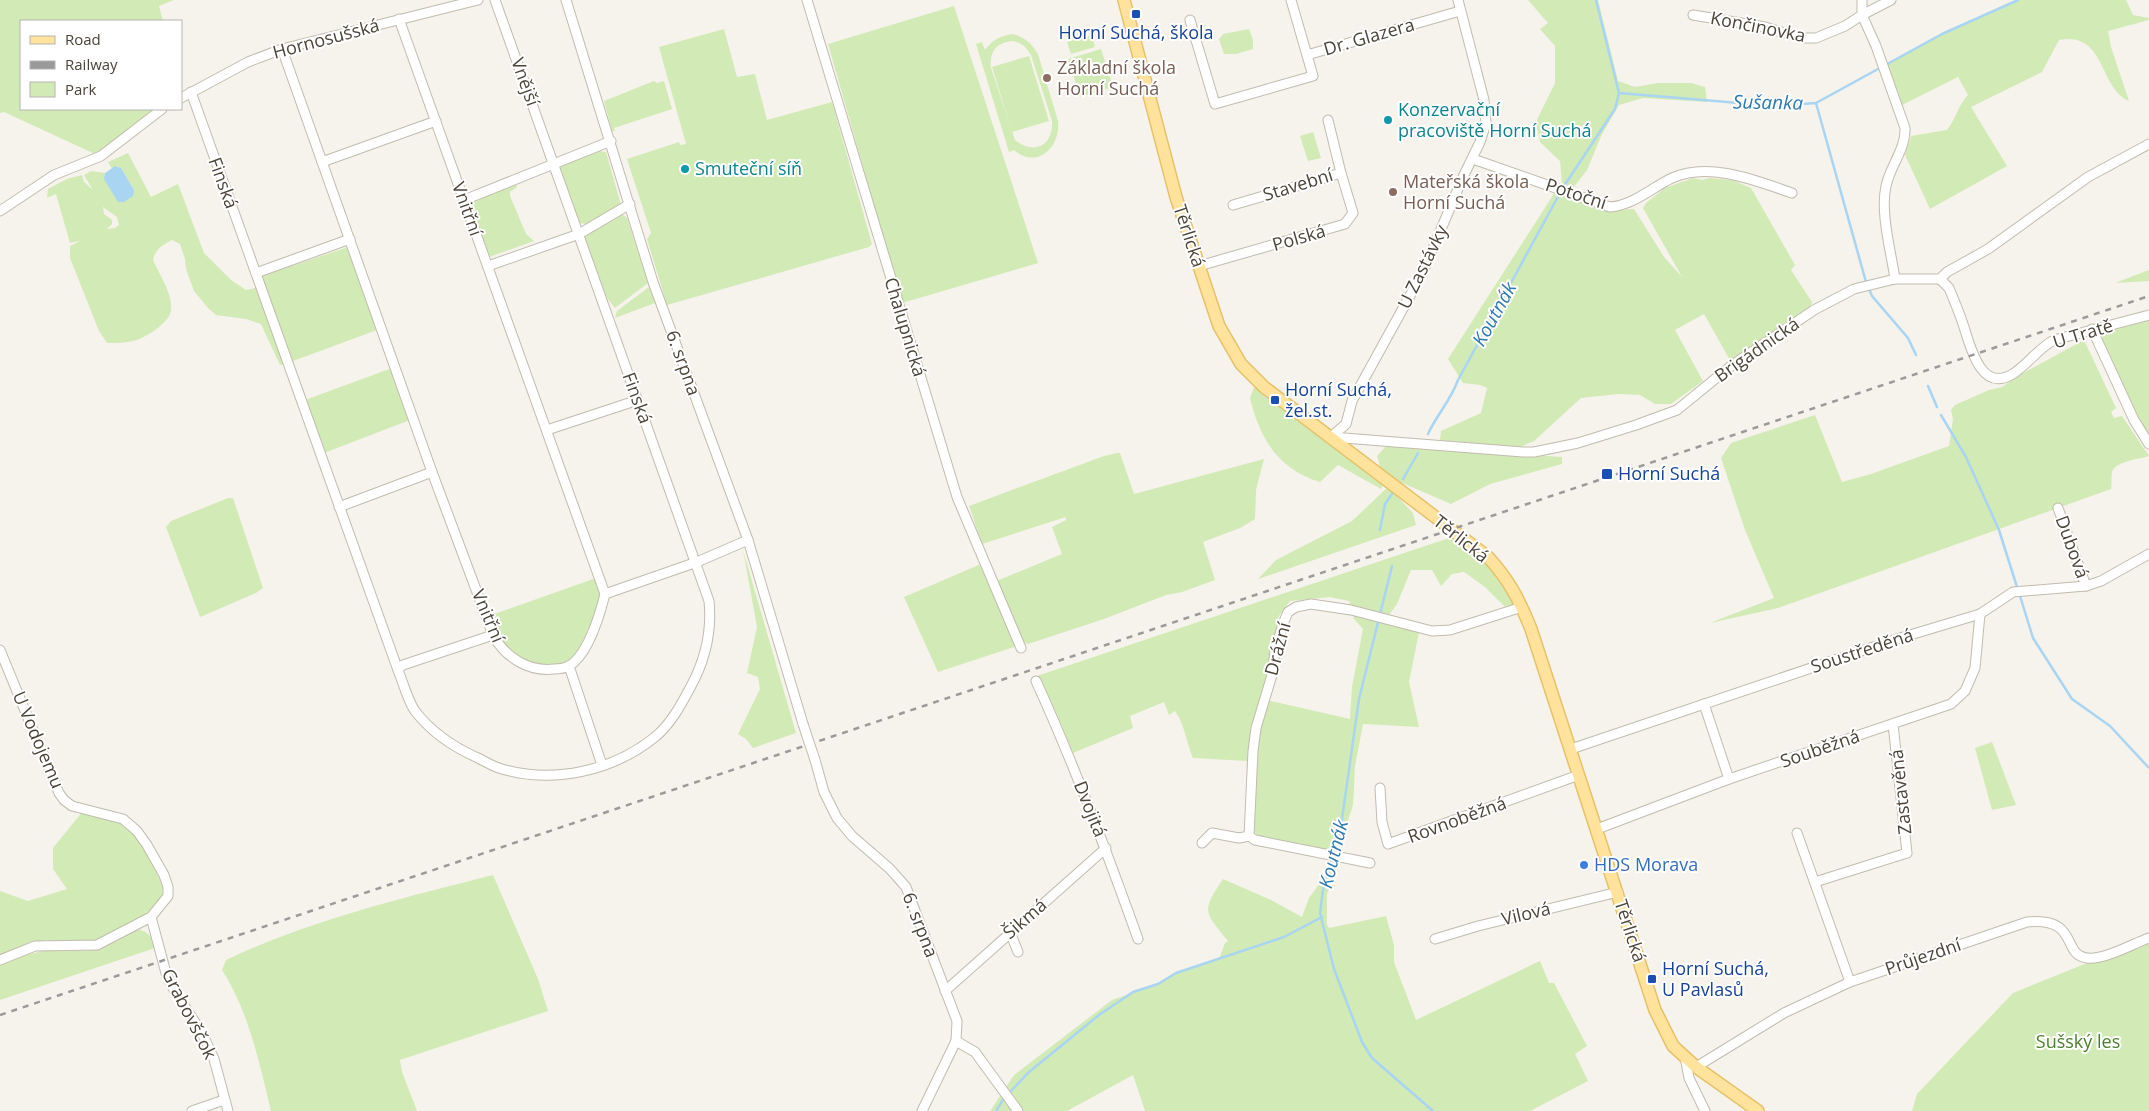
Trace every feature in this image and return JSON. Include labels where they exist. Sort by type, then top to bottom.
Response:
[{"type":"main road","name":"Těrlická","points":[[1124,0],[1176,197],[1219,326],[1241,364],[1275,396],[1332,437],[1488,557],[1508,582],[1522,607],[1571,749],[1655,1010],[1673,1046],[1696,1067],[1758,1111]]},
{"type":"street","name":"Hornosušská","points":[[182,97],[248,62],[282,49],[478,0]]},
{"type":"street","name":"Vnější","points":[[495,0],[578,234]]},
{"type":"street","name":"6. srpna","points":[[566,0],[653,282],[748,540],[824,792],[837,818],[852,836],[890,869],[906,887],[957,1021],[956,1041],[922,1111]]},
{"type":"street","name":"Chalupnická","points":[[807,0],[957,497],[1021,648]]},
{"type":"street","points":[[1291,0],[1307,55]]},
{"type":"street","name":"U Zastávky","points":[[1332,437],[1346,424],[1352,401],[1423,272],[1463,177],[1473,159],[1486,123],[1486,113],[1458,0]]},
{"type":"street","points":[[1862,0],[1862,15],[1905,128],[1905,137],[1890,173],[1883,202],[1895,279]]},
{"type":"street","name":"Končinovka","points":[[1694,15],[1765,26],[1802,38],[1816,38],[1845,26],[1891,0]]},
{"type":"street","name":"Dr. Glazera","points":[[1190,20],[1215,104],[1313,76],[1307,55],[1460,10]]},
{"type":"street","name":"Vnitřní","points":[[400,19],[605,594]]},
{"type":"street","name":"Vnitřní","points":[[282,49],[432,472],[493,635],[500,647],[522,663],[542,669],[569,666]]},
{"type":"street","name":"Finská","points":[[191,92],[339,507],[414,710],[436,734],[457,749],[501,769],[539,776],[565,776],[602,765],[630,754],[657,736],[680,707],[697,676],[706,646],[711,619],[709,601],[697,562],[578,234]]},
{"type":"street","points":[[0,211],[54,174],[101,156],[161,110]]},
{"type":"street","name":"Stavební","points":[[1233,205],[1341,173],[1328,120]]},
{"type":"street","points":[[322,162],[436,121]]},
{"type":"street","points":[[464,200],[611,141]]},
{"type":"street","points":[[1940,279],[1947,272],[1988,249],[2088,177],[2149,144]]},
{"type":"street","name":"Potoční","points":[[1473,159],[1610,207],[1631,202],[1674,178],[1694,172],[1720,173],[1752,180],[1792,193]]},
{"type":"street","name":"Polská","points":[[1199,266],[1345,224],[1353,213],[1341,173]]},
{"type":"street","points":[[488,266],[578,234],[630,204]]},
{"type":"street","points":[[256,273],[350,239]]},
{"type":"street","name":"Brigádnická","points":[[1332,437],[1523,452],[1534,452],[1578,443],[1636,426],[1676,410],[1731,366],[1814,310],[1854,289],[1895,279],[1940,279]]},
{"type":"street","name":"U Tratě","points":[[1940,279],[1949,288],[1976,361],[1980,368],[1991,377],[2008,376],[2018,370],[2045,345],[2054,340],[2149,315]]},
{"type":"street","points":[[2092,329],[2131,413],[2149,444]]},
{"type":"street","points":[[547,430],[638,400]]},
{"type":"street","points":[[339,507],[432,472]]},
{"type":"street","name":"Dubová","points":[[2058,508],[2086,586]]},
{"type":"street","points":[[602,765],[569,666],[577,659],[595,627],[605,594],[697,562],[748,540]]},
{"type":"street","name":"Soustředěná","points":[[1571,749],[1900,638],[1980,614],[2013,592],[2086,586],[2100,581],[2149,554]]},
{"type":"street","name":"Drážní","points":[[1248,836],[1256,728],[1272,675],[1283,624],[1288,612],[1296,606],[1311,604],[1351,610],[1432,631],[1450,630],[1522,607]]},
{"type":"street","name":"Souběžná","points":[[1597,829],[1729,779],[1951,704],[1966,691],[1975,668],[1980,614]]},
{"type":"street","points":[[398,669],[403,665],[493,635]]},
{"type":"street","name":"U Vodojemu","points":[[0,650],[64,800],[72,806],[123,819],[137,831],[147,845],[168,887],[168,896],[151,917]]},
{"type":"street","name":"Dvojitá","points":[[1036,681],[1106,848],[1138,939]]},
{"type":"street","points":[[1704,704],[1729,779]]},
{"type":"street","name":"Zastavěná","points":[[1815,882],[1907,853],[1894,724]]},
{"type":"street","name":"Rovnoběžná","points":[[1380,788],[1382,822],[1388,844],[1579,775]]},
{"type":"street","points":[[1202,843],[1212,833],[1239,838],[1248,836],[1255,840],[1370,863]]},
{"type":"street","points":[[1797,833],[1850,982]]},
{"type":"street","name":"Šikmá","points":[[946,990],[1106,848]]},
{"type":"street","name":"Vilová","points":[[1435,939],[1478,926],[1618,892]]},
{"type":"street","points":[[0,960],[35,946],[97,945],[151,917]]},
{"type":"street","name":"Grabovščok","points":[[151,917],[166,973],[174,990],[202,1033],[214,1059],[228,1111]]},
{"type":"street","name":"Průjezdní","points":[[1696,1067],[1784,1012],[1850,982],[2027,922],[2057,924],[2066,933],[2077,954],[2086,958],[2123,949],[2149,938]]},
{"type":"street","points":[[1010,932],[1018,952]]},
{"type":"street","points":[[956,1041],[975,1052],[1018,1111]]},
{"type":"street","points":[[1685,1057],[1689,1078],[1705,1111]]},
{"type":"street","points":[[192,1111],[224,1100]]},
{"type":"green space","points":[[0,0],[174,0],[159,6],[163,20],[20,20],[20,110],[155,110],[95,154],[4,112],[0,113]]},
{"type":"green space","points":[[1528,0],[1598,0],[1618,81],[1635,87],[1658,83],[1691,83],[1705,87],[1707,102],[1643,98],[1619,105],[1602,134],[1587,170],[1573,188],[1562,183],[1560,161],[1540,142],[1536,122],[1555,83],[1555,46],[1540,29],[1548,23]]},
{"type":"green space","points":[[2018,0],[2126,0],[2133,15],[2149,18],[2149,20],[2108,31],[2111,47],[2129,101],[2119,95],[2094,52],[2086,44],[2074,40],[2059,40],[2042,72],[1971,107],[2007,166],[1930,209],[1905,155],[1911,136],[1947,130],[1968,95],[1958,77],[1900,106],[1885,65],[1942,34]]},
{"type":"green space","points":[[954,6],[1038,263],[902,303],[828,44]]},
{"type":"green space","points":[[724,29],[737,77],[755,74],[767,120],[832,102],[872,244],[869,247],[667,305],[647,239],[651,233],[627,159],[679,142],[680,145],[686,144],[659,47]]},
{"type":"green space","points":[[1249,29],[1253,40],[1253,49],[1236,54],[1224,54],[1219,39],[1223,34]]},
{"type":"green space","points":[[1013,34],[1025,39],[1038,54],[1058,121],[1056,139],[1051,147],[1046,153],[1031,158],[1023,156],[1014,150],[1009,152],[976,44],[982,42],[985,50],[991,43],[1001,37]],"holes":[[[1016,42],[1024,46],[1031,55],[1052,121],[1050,136],[1041,146],[1029,147],[1015,140],[991,68],[991,57],[995,49],[1002,43]]]},
{"type":"green space","points":[[1092,35],[1095,47],[1071,54],[1067,42]]},
{"type":"green space","points":[[1101,49],[1113,87],[1080,97],[1068,59]]},
{"type":"green space","points":[[1029,56],[1049,121],[1012,132],[992,67]]},
{"type":"green space","points":[[654,81],[657,83],[664,81],[672,109],[614,128],[615,131],[612,131],[604,101]]},
{"type":"green space","points":[[1313,132],[1321,158],[1308,161],[1300,136]]},
{"type":"green space","points":[[599,151],[606,152],[621,205],[618,209],[586,224],[579,223],[560,168],[567,162]]},
{"type":"green space","points":[[128,153],[151,197],[178,184],[204,253],[231,280],[246,290],[256,288],[285,364],[280,365],[261,324],[246,319],[216,315],[208,308],[194,291],[180,244],[172,240],[158,250],[153,260],[170,297],[170,315],[163,324],[137,340],[107,343],[99,331],[70,258],[70,246],[80,241],[70,243],[56,194],[47,198],[48,189],[67,179],[82,175],[84,182],[93,190],[84,175],[91,171],[105,173],[104,179],[134,190],[121,168],[116,166],[112,169],[108,162]],"holes":[[[103,207],[117,217],[119,225],[115,228],[107,229],[112,224],[112,220],[104,214]]]},
{"type":"green space","points":[[1693,178],[1702,180],[1709,178],[1732,180],[1751,188],[1795,265],[1791,270],[1812,302],[1810,309],[1731,362],[1704,314],[1675,330],[1703,381],[1671,404],[1655,404],[1640,395],[1618,394],[1581,398],[1534,441],[1520,447],[1440,440],[1441,431],[1481,413],[1487,388],[1480,385],[1463,383],[1448,359],[1555,192],[1604,211],[1634,209],[1664,257],[1682,277],[1643,208],[1646,203],[1665,188]]},
{"type":"green space","points":[[515,183],[517,187],[510,192],[510,196],[526,234],[534,241],[489,257],[469,205],[471,201]]},
{"type":"green space","points":[[622,214],[627,218],[648,283],[615,308],[607,298],[585,239],[586,233],[598,224]]},
{"type":"green space","points":[[348,247],[377,330],[293,361],[262,276]]},
{"type":"green space","points":[[2149,270],[2149,281],[2115,283]]},
{"type":"green space","points":[[649,287],[655,303],[615,318],[617,311]]},
{"type":"green space","points":[[2149,317],[2149,440],[2136,420],[2099,334],[2104,329]]},
{"type":"green space","points":[[2084,340],[2116,408],[2111,412],[2114,418],[2122,416],[2149,456],[2128,461],[2114,468],[2111,489],[1778,608],[1710,623],[1774,598],[1745,530],[1721,458],[1731,443],[1815,415],[1842,482],[1871,474],[1949,446],[1953,419],[1951,410],[1955,405],[1989,390],[2002,387],[2016,377]]},
{"type":"green space","points":[[392,368],[410,420],[324,453],[305,400]]},
{"type":"green space","points":[[1254,387],[1383,484],[1381,489],[1338,465],[1320,482],[1305,476],[1282,461],[1265,439],[1259,427],[1250,398]]},
{"type":"green space","points":[[1387,445],[1562,457],[1562,464],[1490,484],[1451,504],[1393,479],[1381,470],[1377,456]]},
{"type":"green space","points":[[1120,453],[1134,494],[1264,459],[1256,490],[1255,519],[1240,528],[1203,542],[1215,580],[1182,592],[1166,595],[1104,619],[1028,644],[1022,641],[994,582],[1062,554],[1052,527],[1066,520],[1066,517],[982,544],[969,506],[1104,456]]},
{"type":"green space","points":[[1388,487],[1413,513],[1416,525],[1258,579],[1276,560],[1352,521]]},
{"type":"green space","points":[[228,498],[233,498],[263,588],[256,593],[200,617],[166,527],[171,521]]},
{"type":"green space","points":[[1452,537],[1480,558],[1498,576],[1505,585],[1513,605],[1504,606],[1485,587],[1464,572],[1452,574],[1441,586],[1432,570],[1411,570],[1397,604],[1384,622],[1419,632],[1409,682],[1419,727],[1363,724],[1355,766],[1353,805],[1339,848],[1338,864],[1327,894],[1327,924],[1329,928],[1386,916],[1394,945],[1394,962],[1416,1020],[1540,961],[1549,983],[1554,983],[1587,1046],[1575,1054],[1588,1081],[1530,1111],[1145,1111],[1133,1075],[1067,1111],[990,1111],[1014,1075],[1112,1000],[1158,984],[1176,973],[1219,959],[1225,943],[1228,941],[1210,917],[1208,911],[1211,898],[1223,879],[1271,900],[1302,917],[1309,898],[1325,876],[1331,851],[1259,838],[1251,826],[1260,728],[1267,700],[1350,719],[1352,687],[1363,629],[1354,619],[1349,601],[1330,597],[1290,601],[1279,616],[1268,664],[1264,664],[1267,666],[1268,671],[1255,716],[1248,761],[1193,758],[1178,716],[1175,711],[1169,715],[1164,702],[1130,716],[1133,728],[1073,753],[1056,712],[1037,676]]},
{"type":"green space","points":[[743,550],[796,733],[753,748],[746,739],[738,734],[760,689],[758,677],[747,673],[757,627]]},
{"type":"green space","points":[[981,564],[1016,641],[1014,647],[938,672],[904,597]]},
{"type":"green space","points":[[596,578],[599,591],[599,606],[578,651],[572,658],[562,664],[541,666],[521,661],[497,639],[489,616]]},
{"type":"green space","points":[[1992,742],[2016,805],[1992,810],[1975,748]]},
{"type":"green space","points":[[83,811],[124,823],[146,851],[154,867],[163,888],[162,901],[135,922],[95,943],[45,940],[19,948],[0,957],[0,891],[28,901],[67,889],[53,869],[53,848]]},
{"type":"green space","points":[[493,875],[538,979],[548,1011],[400,1060],[402,1072],[417,1111],[271,1111],[246,1020],[222,970],[226,960],[290,933],[357,911]]},
{"type":"green space","points":[[137,929],[149,935],[153,940],[155,948],[0,1000],[0,965],[20,956],[43,951],[87,951],[107,945]]},
{"type":"green space","name":"Sušský les","points":[[2149,938],[2149,1111],[1912,1111],[1917,1094],[2013,993]]},
{"type":"water","points":[[115,166],[121,168],[134,190],[133,196],[124,202],[118,202],[104,179],[105,173]]},
{"type":"waterway","name":"Sušanka","points":[[1596,0],[1619,93],[1775,106],[1816,103],[1942,34],[2018,0]]},
{"type":"waterway","name":"Koutnák","points":[[1564,186],[1615,109],[1619,93]]},
{"type":"waterway","points":[[1816,103],[1866,282]]},
{"type":"waterway","name":"Koutnák","points":[[1428,434],[1560,193]]},
{"type":"waterway","points":[[1869,289],[1872,296],[1908,338],[1916,355]]},
{"type":"waterway","points":[[1928,386],[1937,407]]},
{"type":"waterway","points":[[1941,415],[1966,457],[1999,530],[2017,587]]},
{"type":"waterway","name":"Koutnák","points":[[1403,479],[1418,453]]},
{"type":"waterway","name":"Koutnák","points":[[1380,530],[1385,504],[1394,491]]},
{"type":"waterway","name":"Koutnák","points":[[1334,854],[1338,847],[1359,699],[1392,566]]},
{"type":"waterway","points":[[2020,596],[2033,638],[2072,699],[2110,726],[2149,768]]},
{"type":"waterway","name":"Koutnák","points":[[1332,859],[1324,882],[1320,913],[1334,969],[1362,1042],[1372,1058],[1433,1111]]},
{"type":"waterway","points":[[1009,1093],[1029,1072],[1099,1015],[1133,992],[1158,984],[1176,973],[1284,937],[1322,917]]},
{"type":"waterway","points":[[996,1111],[1003,1100]]},
{"type":"railway","points":[[0,1015],[2149,296]]},
{"type":"place","name":"Horní Suchá, škola","points":[[1136,14]]},
{"type":"place","name":"Základní škola Horní Suchá","points":[[1047,78]]},
{"type":"place","name":"Konzervační pracoviště Horní Suchá","points":[[1388,120]]},
{"type":"place","name":"Smuteční síň","points":[[685,169]]},
{"type":"place","name":"Mateřská škola Horní Suchá","points":[[1393,192]]},
{"type":"place","name":"Horní Suchá, žel.st.","points":[[1275,400]]},
{"type":"place","name":"Horní Suchá","points":[[1607,474]]},
{"type":"place","name":"HDS Morava","points":[[1584,865]]},
{"type":"place","name":"Horní Suchá, U Pavlasů","points":[[1652,979]]}]
